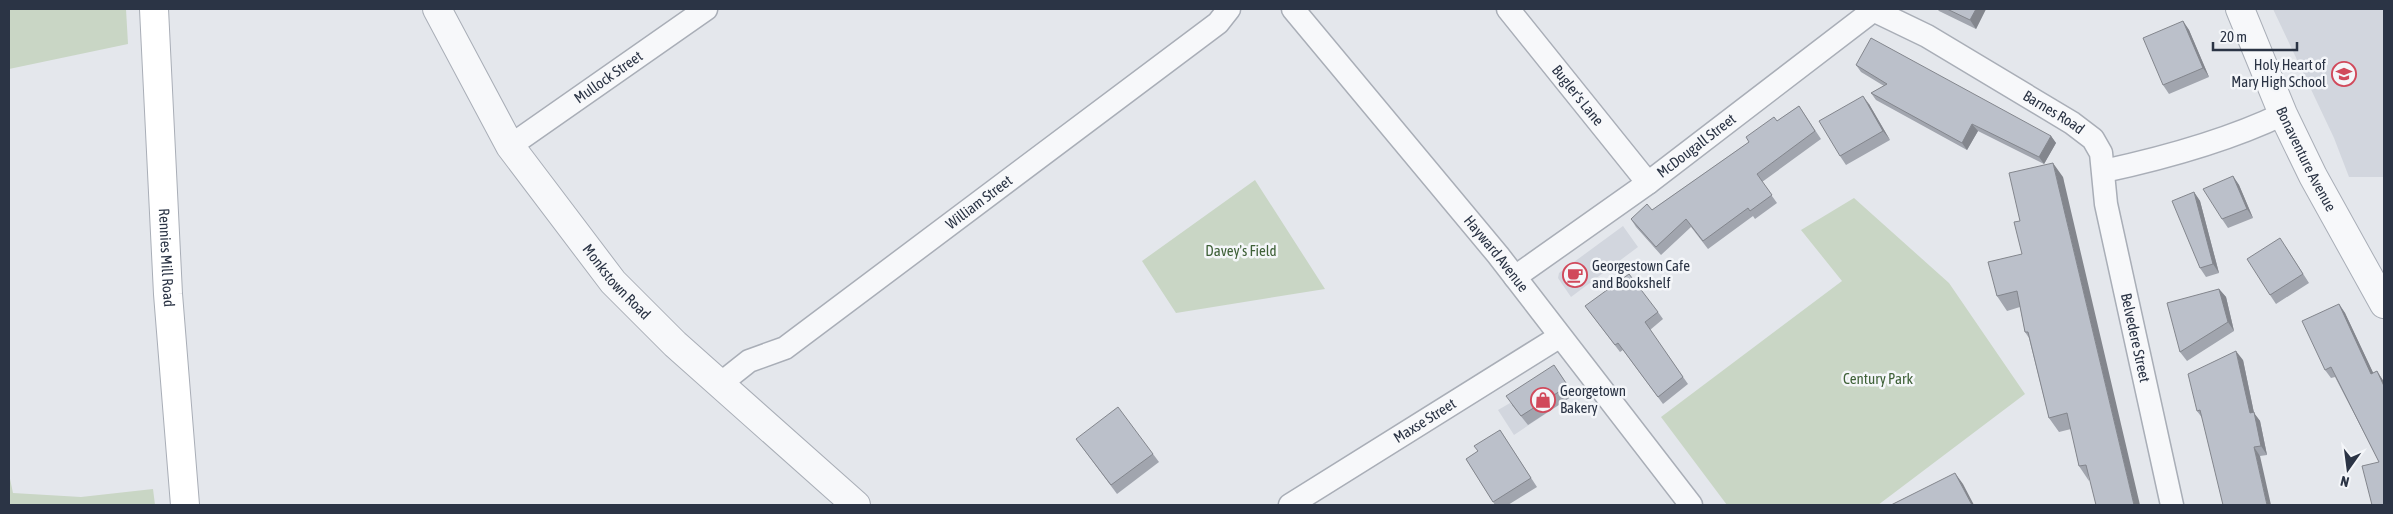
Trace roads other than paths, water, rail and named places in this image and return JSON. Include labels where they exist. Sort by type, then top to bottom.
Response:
[{"type":"main road","name":"Rennies Mill Road","points":[[154,9],[169,304],[185,505]]},
{"type":"street","name":"Monkstown Road","points":[[437,9],[510,146],[613,282],[675,344],[856,505]]},
{"type":"street","name":"Mullock Street","points":[[510,146],[706,9]]},
{"type":"street","name":"William Street","points":[[720,384],[749,361],[785,348],[1218,23],[1229,9]]},
{"type":"street","name":"Hayward Avenue","points":[[1293,9],[1514,277],[1691,505]]},
{"type":"street","name":"Bugler's Lane","points":[[1508,9],[1648,183]]},
{"type":"street","name":"McDougall Street","points":[[1514,277],[1648,183],[1873,9]]},
{"type":"street","name":"Barnes Road","points":[[1873,9],[1927,36],[2072,123],[2093,139],[2101,153],[2104,171]]},
{"type":"street","name":"Bonaventure Avenue","points":[[2240,9],[2283,114],[2338,224],[2384,304]]},
{"type":"street","points":[[2104,171],[2151,161],[2259,125],[2283,114]]},
{"type":"street","name":"Belvedere Street","points":[[2104,171],[2106,204],[2172,505]]},
{"type":"street","name":"Maxse Street","points":[[1290,505],[1560,337]]},
{"type":"place","name":"Holy Heart of Mary High School","points":[[2344,74]]},
{"type":"place","name":"Georgestown Cafe and Bookshelf","points":[[1575,275]]},
{"type":"place","name":"Georgetown Bakery","points":[[1543,400]]},
{"type":"park label","name":"Davey's Field","points":[[1241,251]]},
{"type":"park label","name":"Century Park","points":[[1878,379]]}]
